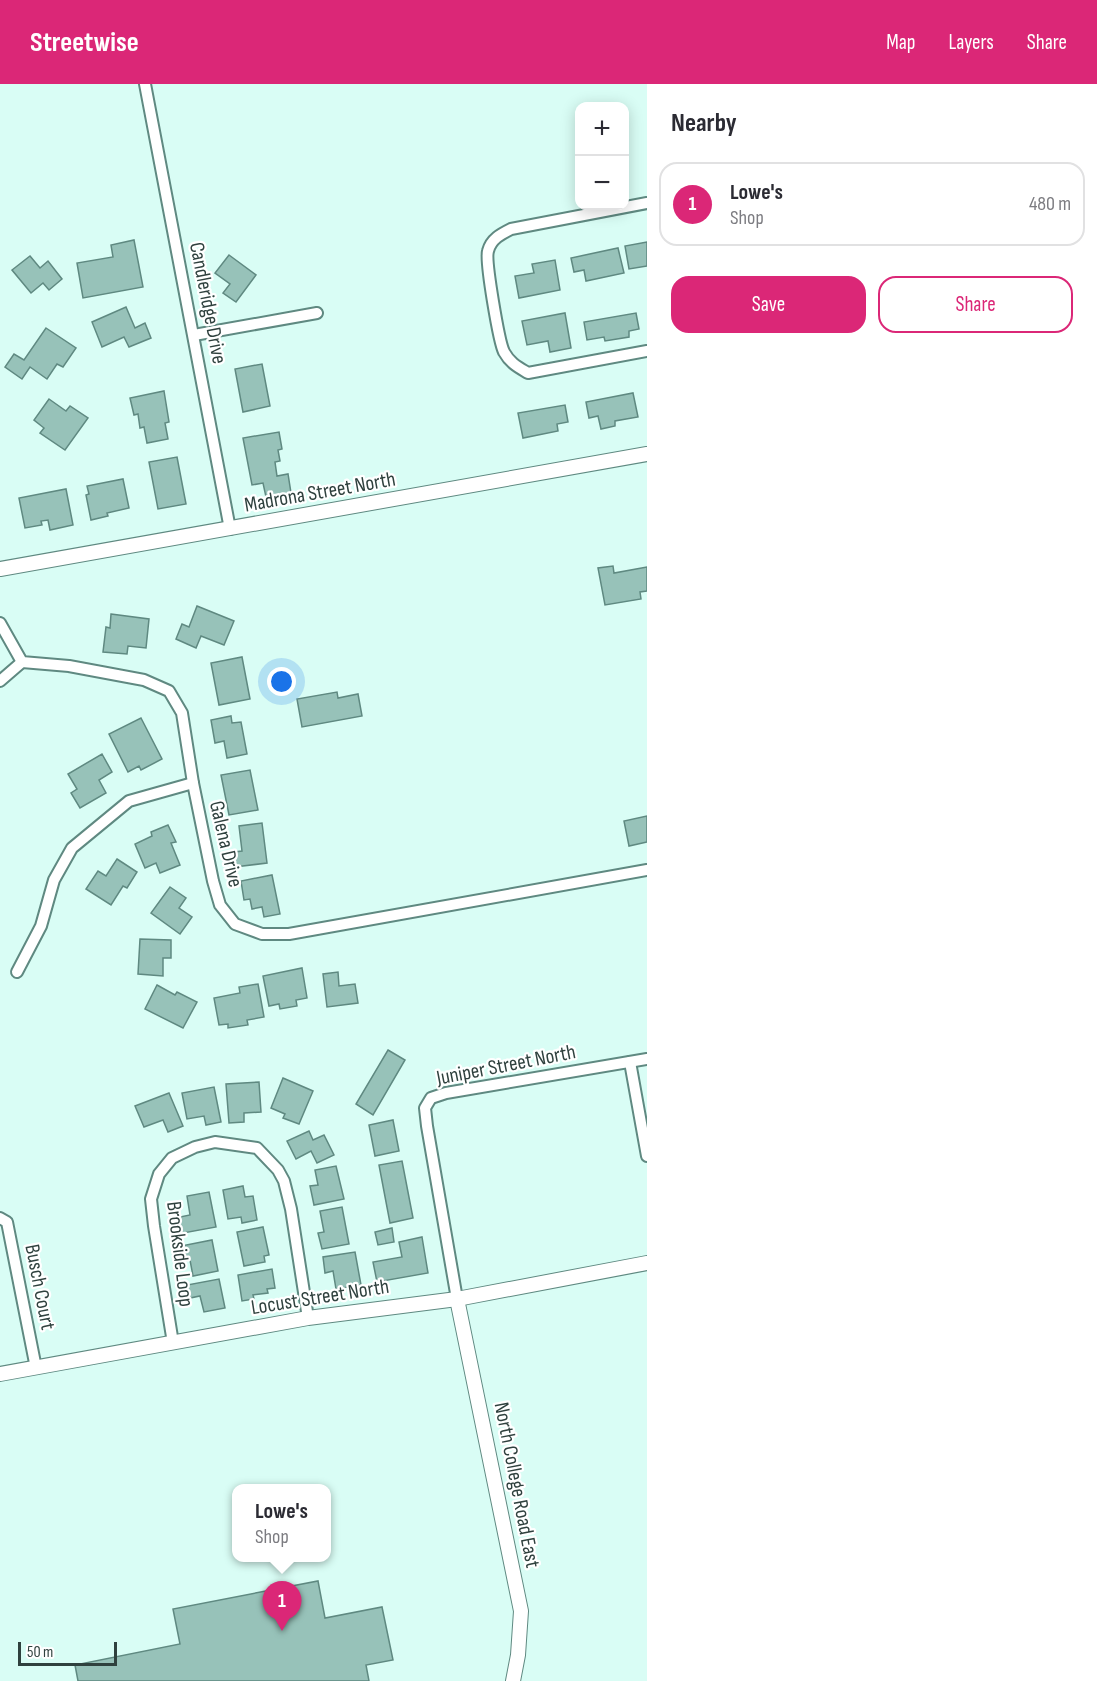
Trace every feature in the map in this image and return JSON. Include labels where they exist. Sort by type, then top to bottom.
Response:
[{"type":"street","name":"Candleridge Drive","points":[[145,84],[230,529]]},
{"type":"street","points":[[647,203],[511,229],[495,238],[488,250],[488,268],[503,350],[513,365],[528,373],[647,351]]},
{"type":"street","points":[[194,335],[317,313]]},
{"type":"street","name":"Madrona Street North","points":[[0,569],[647,454]]},
{"type":"street","points":[[0,623],[22,662],[0,681]]},
{"type":"street","name":"Galena Drive","points":[[22,662],[69,666],[144,680],[169,691],[182,713],[193,783],[220,905],[234,924],[262,934],[289,934],[647,870]]},
{"type":"street","points":[[17,972],[41,926],[54,880],[72,848],[129,801],[193,783]]},
{"type":"street","name":"Juniper Street North","points":[[457,1299],[427,1126],[426,1108],[431,1098],[446,1093],[647,1059]]},
{"type":"street","points":[[630,1062],[647,1156]]},
{"type":"street","name":"Brookside Loop","points":[[173,1343],[151,1199],[159,1174],[172,1158],[195,1147],[215,1143],[257,1148],[278,1170],[284,1181],[291,1209],[308,1318]]},
{"type":"street","name":"Busch Court","points":[[0,1218],[7,1222],[36,1368]]},
{"type":"street","name":"Locust Street North","points":[[0,1374],[308,1318],[457,1299],[647,1263]]},
{"type":"street","name":"North College Road East","points":[[457,1299],[522,1611],[513,1681]]},
{"type":"building","points":[[134,240],[143,287],[83,298],[77,263],[113,257],[111,245]]},
{"type":"building","points":[[647,242],[647,266],[629,269],[625,246]]},
{"type":"building","points":[[618,248],[624,273],[586,281],[584,270],[574,272],[571,258]]},
{"type":"building","points":[[229,255],[256,275],[236,302],[223,293],[230,284],[215,273]]},
{"type":"building","points":[[30,256],[40,268],[48,261],[62,279],[49,290],[43,283],[31,293],[12,270]]},
{"type":"building","points":[[555,260],[560,290],[519,298],[515,276],[534,273],[532,264]]},
{"type":"building","points":[[126,307],[135,328],[145,323],[151,338],[129,347],[124,337],[102,347],[92,322]]},
{"type":"building","points":[[565,313],[571,348],[550,352],[548,341],[527,345],[522,321]]},
{"type":"building","points":[[636,313],[639,329],[629,331],[629,337],[605,341],[604,337],[587,340],[584,322]]},
{"type":"building","points":[[46,328],[76,348],[63,367],[57,364],[47,379],[30,367],[22,379],[5,367],[14,354],[24,360]]},
{"type":"building","points":[[262,364],[270,406],[243,412],[235,369]]},
{"type":"building","points":[[164,391],[169,422],[165,423],[168,439],[147,443],[144,427],[140,428],[138,414],[134,415],[130,398]]},
{"type":"building","points":[[633,393],[638,417],[615,421],[615,426],[601,429],[598,416],[589,418],[586,402]]},
{"type":"building","points":[[49,399],[66,411],[70,406],[88,418],[65,450],[40,433],[44,428],[34,420]]},
{"type":"building","points":[[565,405],[568,422],[557,424],[558,431],[523,438],[518,413]]},
{"type":"building","points":[[279,432],[282,449],[278,450],[280,461],[275,462],[277,476],[288,474],[291,493],[266,497],[263,483],[252,485],[243,438]]},
{"type":"building","points":[[177,457],[186,504],[158,509],[149,462]]},
{"type":"building","points":[[123,479],[129,508],[107,513],[108,516],[91,520],[86,495],[89,494],[87,486]]},
{"type":"building","points":[[66,489],[73,525],[50,530],[48,520],[41,521],[42,525],[25,528],[19,498]]},
{"type":"building","points":[[613,566],[614,573],[647,567],[647,591],[640,592],[641,599],[605,605],[598,568]]},
{"type":"building","points":[[197,606],[234,621],[224,645],[201,636],[196,648],[176,639],[182,624],[189,627]]},
{"type":"building","points":[[111,614],[149,619],[146,648],[128,646],[127,654],[103,652],[106,627],[110,628]]},
{"type":"building","points":[[242,657],[250,699],[219,705],[211,663]]},
{"type":"building","points":[[337,692],[338,698],[358,694],[362,716],[302,727],[297,699]]},
{"type":"building","points":[[231,716],[232,723],[241,722],[247,754],[227,758],[224,741],[215,743],[211,720]]},
{"type":"building","points":[[141,718],[162,759],[141,770],[139,766],[128,772],[109,734]]},
{"type":"building","points":[[102,754],[112,772],[99,780],[106,793],[80,808],[71,793],[77,789],[68,774]]},
{"type":"building","points":[[250,770],[258,810],[229,815],[221,775]]},
{"type":"building","points":[[647,816],[647,842],[629,846],[624,821]]},
{"type":"building","points":[[262,823],[267,863],[235,867],[234,852],[242,851],[239,826]]},
{"type":"building","points":[[168,825],[176,842],[171,843],[180,865],[160,873],[156,863],[145,868],[135,844],[152,836],[151,832]]},
{"type":"building","points":[[117,859],[137,872],[127,888],[123,886],[111,905],[86,889],[98,871],[106,876]]},
{"type":"building","points":[[272,875],[280,914],[264,917],[262,907],[252,909],[250,899],[244,900],[241,881]]},
{"type":"building","points":[[170,887],[186,898],[179,908],[192,917],[180,934],[151,913]]},
{"type":"building","points":[[140,939],[171,940],[171,958],[163,958],[163,976],[138,974]]},
{"type":"building","points":[[302,968],[307,998],[296,1000],[297,1006],[280,1009],[279,1004],[269,1006],[263,976]]},
{"type":"building","points":[[338,972],[339,986],[355,984],[358,1003],[327,1007],[323,974]]},
{"type":"building","points":[[258,984],[264,1017],[247,1020],[248,1025],[228,1028],[228,1024],[219,1025],[214,998],[240,993],[239,987]]},
{"type":"building","points":[[157,985],[175,995],[177,992],[197,1002],[183,1028],[145,1009]]},
{"type":"building","points":[[388,1050],[405,1060],[373,1115],[356,1104]]},
{"type":"building","points":[[283,1078],[313,1091],[299,1124],[283,1118],[285,1114],[271,1108]]},
{"type":"building","points":[[259,1082],[261,1112],[244,1113],[244,1122],[229,1123],[226,1084]]},
{"type":"building","points":[[214,1087],[221,1122],[206,1125],[204,1116],[187,1119],[182,1093]]},
{"type":"building","points":[[169,1093],[183,1126],[168,1132],[163,1120],[144,1127],[135,1106]]},
{"type":"building","points":[[393,1120],[399,1151],[375,1156],[369,1125]]},
{"type":"building","points":[[309,1131],[313,1140],[324,1135],[334,1155],[317,1163],[311,1151],[296,1159],[287,1141]]},
{"type":"building","points":[[402,1161],[413,1218],[390,1223],[379,1165]]},
{"type":"building","points":[[336,1166],[344,1199],[314,1205],[310,1186],[318,1185],[315,1170]]},
{"type":"building","points":[[243,1186],[245,1197],[253,1196],[257,1220],[242,1223],[241,1217],[228,1219],[223,1190]]},
{"type":"building","points":[[209,1192],[216,1227],[178,1234],[175,1218],[190,1215],[187,1196]]},
{"type":"building","points":[[342,1207],[349,1244],[322,1249],[318,1233],[324,1232],[320,1211]]},
{"type":"building","points":[[263,1227],[269,1255],[264,1256],[265,1262],[244,1266],[237,1232]]},
{"type":"building","points":[[392,1228],[394,1242],[378,1245],[375,1232]]},
{"type":"building","points":[[422,1237],[428,1273],[377,1282],[373,1262],[402,1257],[399,1242]]},
{"type":"building","points":[[212,1240],[218,1271],[193,1276],[190,1260],[184,1261],[181,1246]]},
{"type":"building","points":[[355,1252],[361,1285],[336,1289],[333,1271],[325,1273],[323,1257]]},
{"type":"building","points":[[272,1269],[275,1288],[267,1289],[268,1293],[253,1295],[254,1299],[242,1301],[238,1275]]},
{"type":"building","points":[[219,1279],[225,1308],[204,1312],[200,1296],[190,1298],[187,1285]]},
{"type":"building","points":[[318,1581],[325,1618],[382,1607],[393,1660],[366,1665],[369,1681],[78,1681],[75,1665],[180,1644],[173,1609]]},
{"type":"place","name":"Lowe's","points":[[282,1631]]}]
